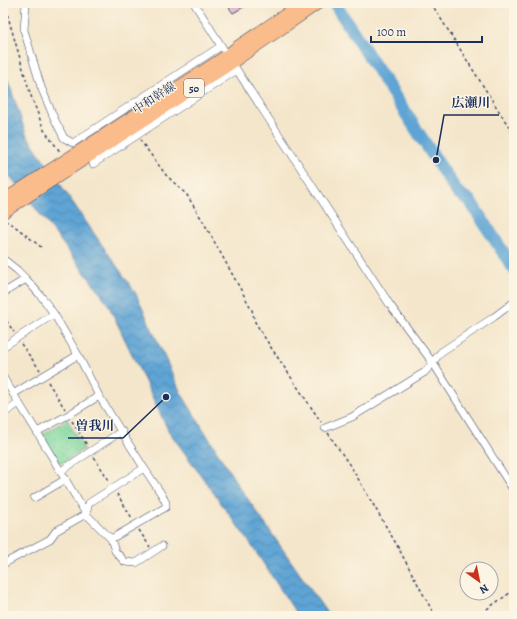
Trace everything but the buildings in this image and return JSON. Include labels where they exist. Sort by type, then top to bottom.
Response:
[{"type":"main road","name":"中和幹線","points":[[229,58],[238,46],[302,3]]},
{"type":"main road","name":"中和幹線","points":[[3,200],[65,164],[229,58],[319,3]]},
{"type":"main road","name":"中和幹線","points":[[5,217],[65,164]]},
{"type":"street","points":[[26,3],[24,30],[41,86],[64,138],[73,142],[229,58]]},
{"type":"street","points":[[194,3],[390,305],[433,363],[514,490]]},
{"type":"street","points":[[93,164],[229,58]]},
{"type":"street","points":[[3,259],[26,279],[54,314],[78,354],[99,396],[162,495],[166,504],[166,507],[111,539]]},
{"type":"street","points":[[3,293],[26,279]]},
{"type":"street","points":[[325,428],[352,418],[425,372],[441,352],[514,302]]},
{"type":"street","points":[[3,347],[54,314]]},
{"type":"street","points":[[13,394],[78,354]]},
{"type":"street","points":[[3,377],[86,514],[111,539],[115,551],[125,562],[136,563],[162,546]]},
{"type":"street","points":[[37,432],[99,396]]},
{"type":"street","points":[[3,414],[18,403]]},
{"type":"street","points":[[61,471],[122,431]]},
{"type":"street","points":[[3,564],[50,539],[56,530],[86,514],[89,503],[144,468]]},
{"type":"street","points":[[34,498],[66,479]]},
{"type":"path","points":[[4,3],[30,93],[44,130],[65,164]]},
{"type":"path","points":[[431,3],[514,135]]},
{"type":"path","points":[[139,139],[166,175],[187,195],[252,310],[255,322],[353,470],[391,533],[435,616]]},
{"type":"path","points":[[3,225],[5,217]]},
{"type":"path","points":[[5,217],[41,247]]},
{"type":"path","points":[[3,316],[44,376],[153,552]]},
{"type":"path","points":[[477,616],[514,590]]},
{"type":"green space","points":[[67,419],[84,449],[65,462],[57,462],[41,436]]},
{"type":"water","points":[[3,66],[26,134],[135,292],[181,393],[236,482],[329,616],[298,616],[250,543],[168,430],[107,302],[6,171],[3,165]]},
{"type":"waterway","points":[[335,4],[457,192],[470,201],[514,269]]},
{"type":"place","name":"広瀬川","points":[[436,160]]},
{"type":"place","name":"曽我川","points":[[166,397]]}]
